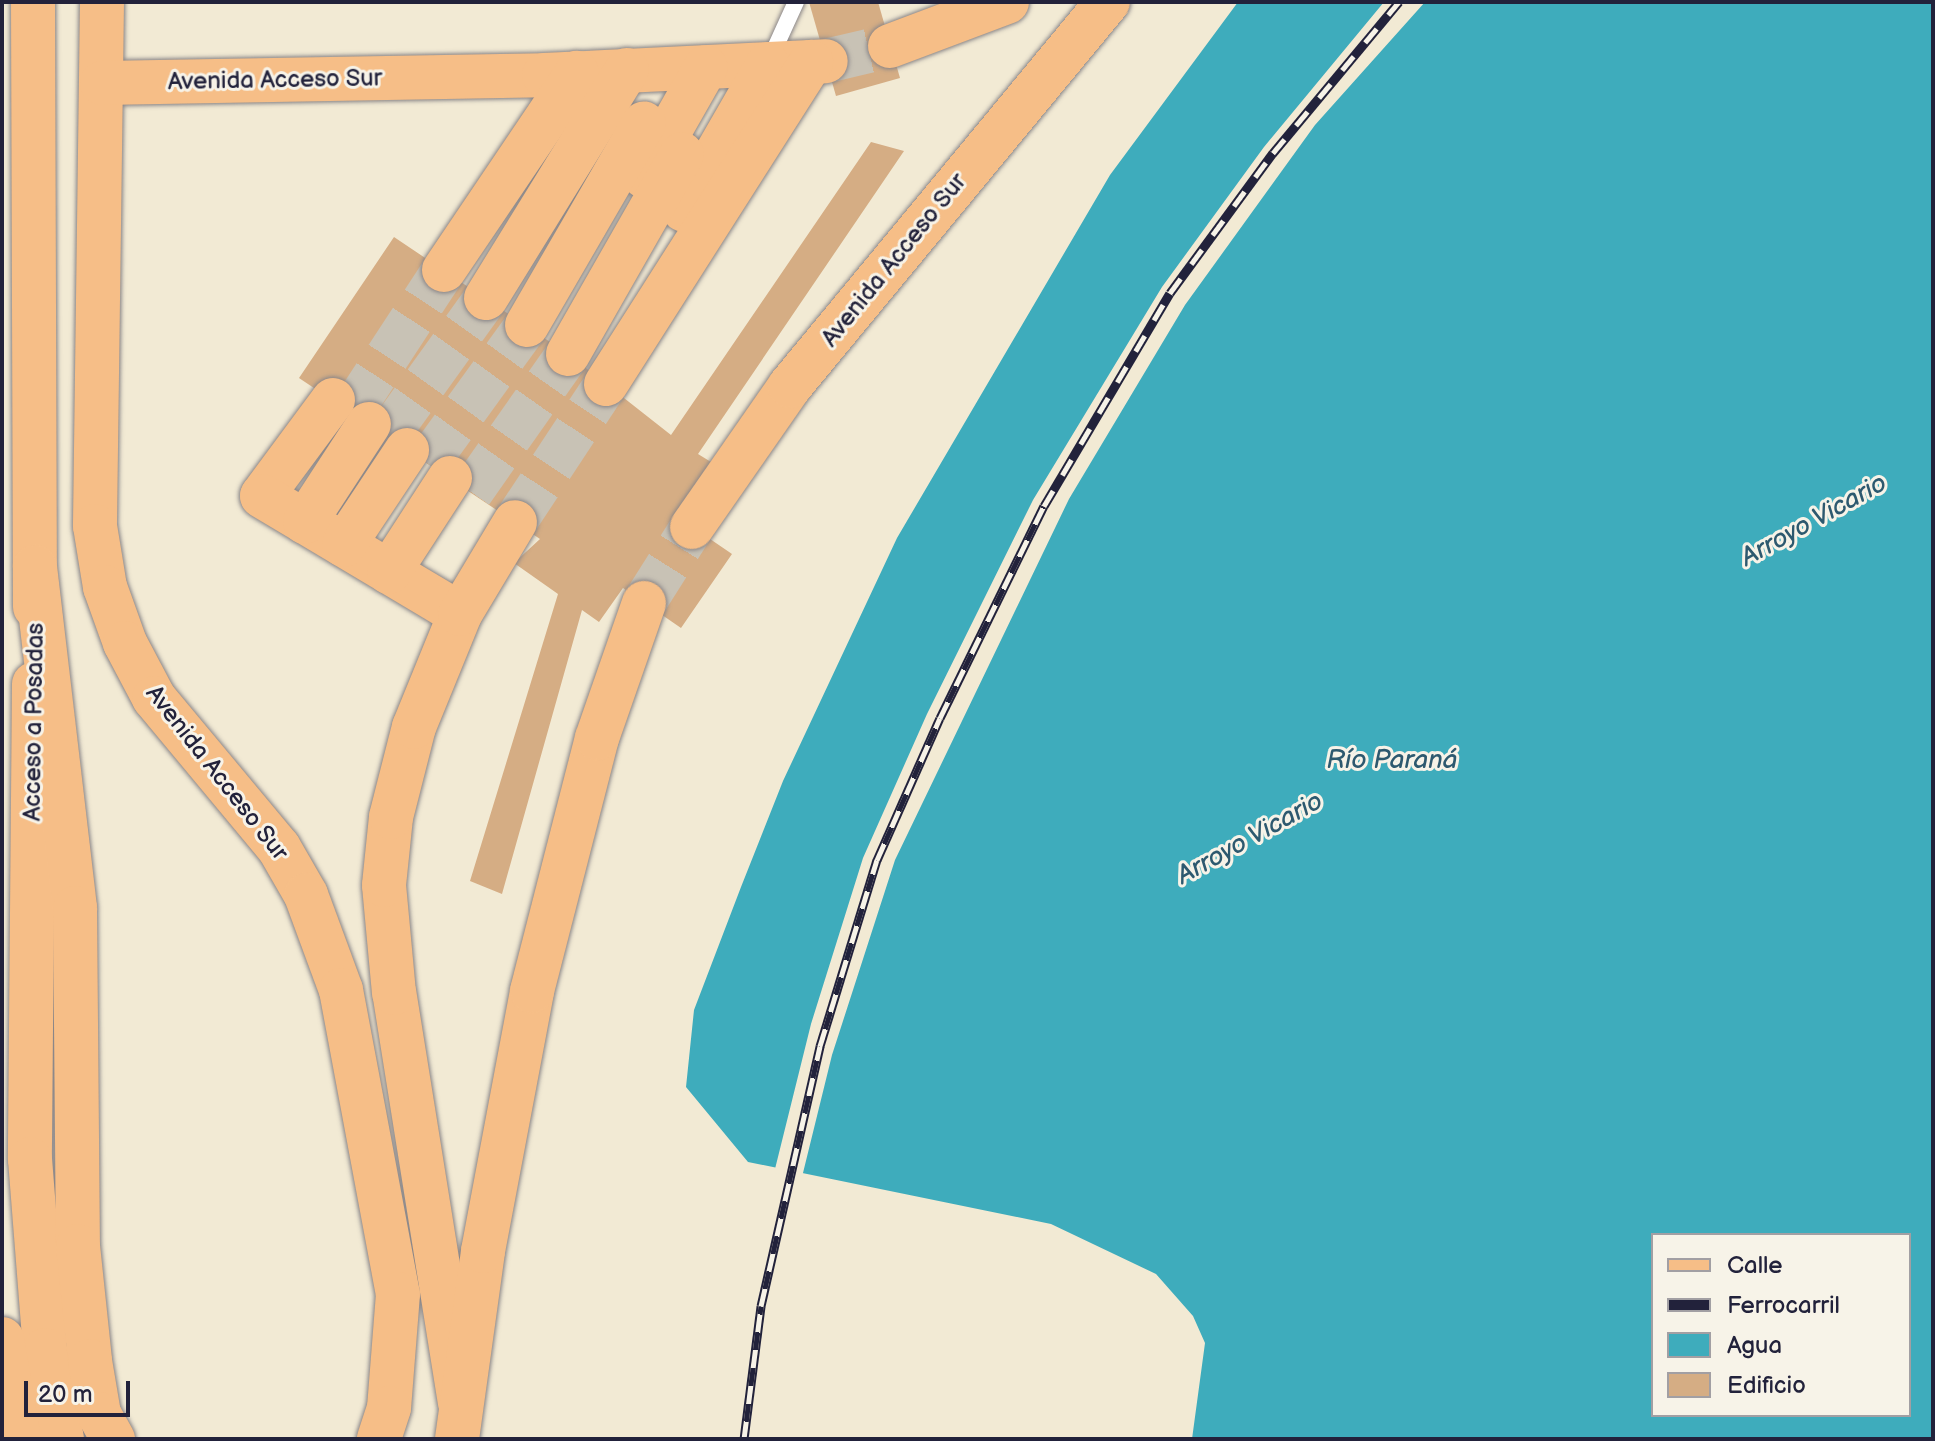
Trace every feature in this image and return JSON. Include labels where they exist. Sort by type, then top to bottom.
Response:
[{"type":"main road","name":"Acceso a Posadas","points":[[33,2],[35,567],[30,1159],[45,1350],[62,1439]]},
{"type":"main road","name":"Avenida Acceso Sur","points":[[102,2],[95,526],[105,587],[125,643],[154,698],[279,848],[324,941],[341,990],[385,1203],[398,1294],[395,1359],[379,1439]]},
{"type":"main road","points":[[890,46],[1007,2]]},
{"type":"main road","name":"Avenida Acceso Sur","points":[[692,527],[790,386],[1108,2]]},
{"type":"main road","name":"Avenida Acceso Sur","points":[[102,83],[654,69],[818,61],[517,320]]},
{"type":"main road","points":[[517,320],[654,69]]},
{"type":"main road","points":[[517,320],[654,69]]},
{"type":"main road","points":[[517,320],[654,69]]},
{"type":"main road","points":[[517,320],[654,69]]},
{"type":"main road","points":[[370,560],[420,458]]},
{"type":"main road","points":[[370,560],[420,458]]},
{"type":"main road","points":[[370,560],[262,496],[420,458]]},
{"type":"main road","points":[[420,458],[370,560],[414,727],[391,817],[384,885],[394,993],[458,1421]]},
{"type":"main road","points":[[35,567],[75,908],[78,1246],[99,1414],[113,1439]]},
{"type":"main road","points":[[458,1421],[532,991],[597,738],[644,603]]},
{"type":"main road","points":[[2,1339],[19,1439]]},
{"type":"lane","points":[[654,69],[796,2]]},
{"type":"water","name":"Río Paraná","points":[[1238,2],[1933,2],[1933,1439],[1192,1439],[1205,1343],[1193,1316],[1156,1274],[1051,1224],[748,1162],[686,1087],[694,1010],[783,781],[897,538],[1110,175]]},
{"type":"pier","points":[[1384,2],[1425,2],[1315,125],[1185,305],[1069,499],[895,860],[832,1055],[802,1177],[774,1173],[811,1024],[863,858],[927,714],[1033,500],[1162,287],[1264,147]]},
{"type":"building","points":[[809,2],[878,2],[900,78],[836,96]]},
{"type":"building","points":[[871,142],[904,151],[698,454],[711,462],[675,515],[732,554],[681,628],[623,588],[599,622],[582,610],[502,894],[470,881],[558,594],[514,563],[540,539],[299,378],[394,237],[568,354],[671,435]]},
{"type":"tunnel","points":[[826,61],[890,46]]},
{"type":"tunnel","points":[[351,412],[444,270]]},
{"type":"tunnel","points":[[387,436],[486,298]]},
{"type":"tunnel","points":[[427,463],[527,325]]},
{"type":"tunnel","points":[[471,492],[568,354]]},
{"type":"tunnel","points":[[515,522],[606,384]]},
{"type":"tunnel","points":[[644,603],[692,527]]},
{"type":"railway","points":[[744,1439],[761,1306],[820,1046],[877,860],[940,718],[1044,506],[1170,293],[1273,153],[1399,2]]},
{"type":"water label","name":"Arroyo Vicario","points":[[1814,521]]},
{"type":"water label","name":"Arroyo Vicario","points":[[1250,839]]}]
